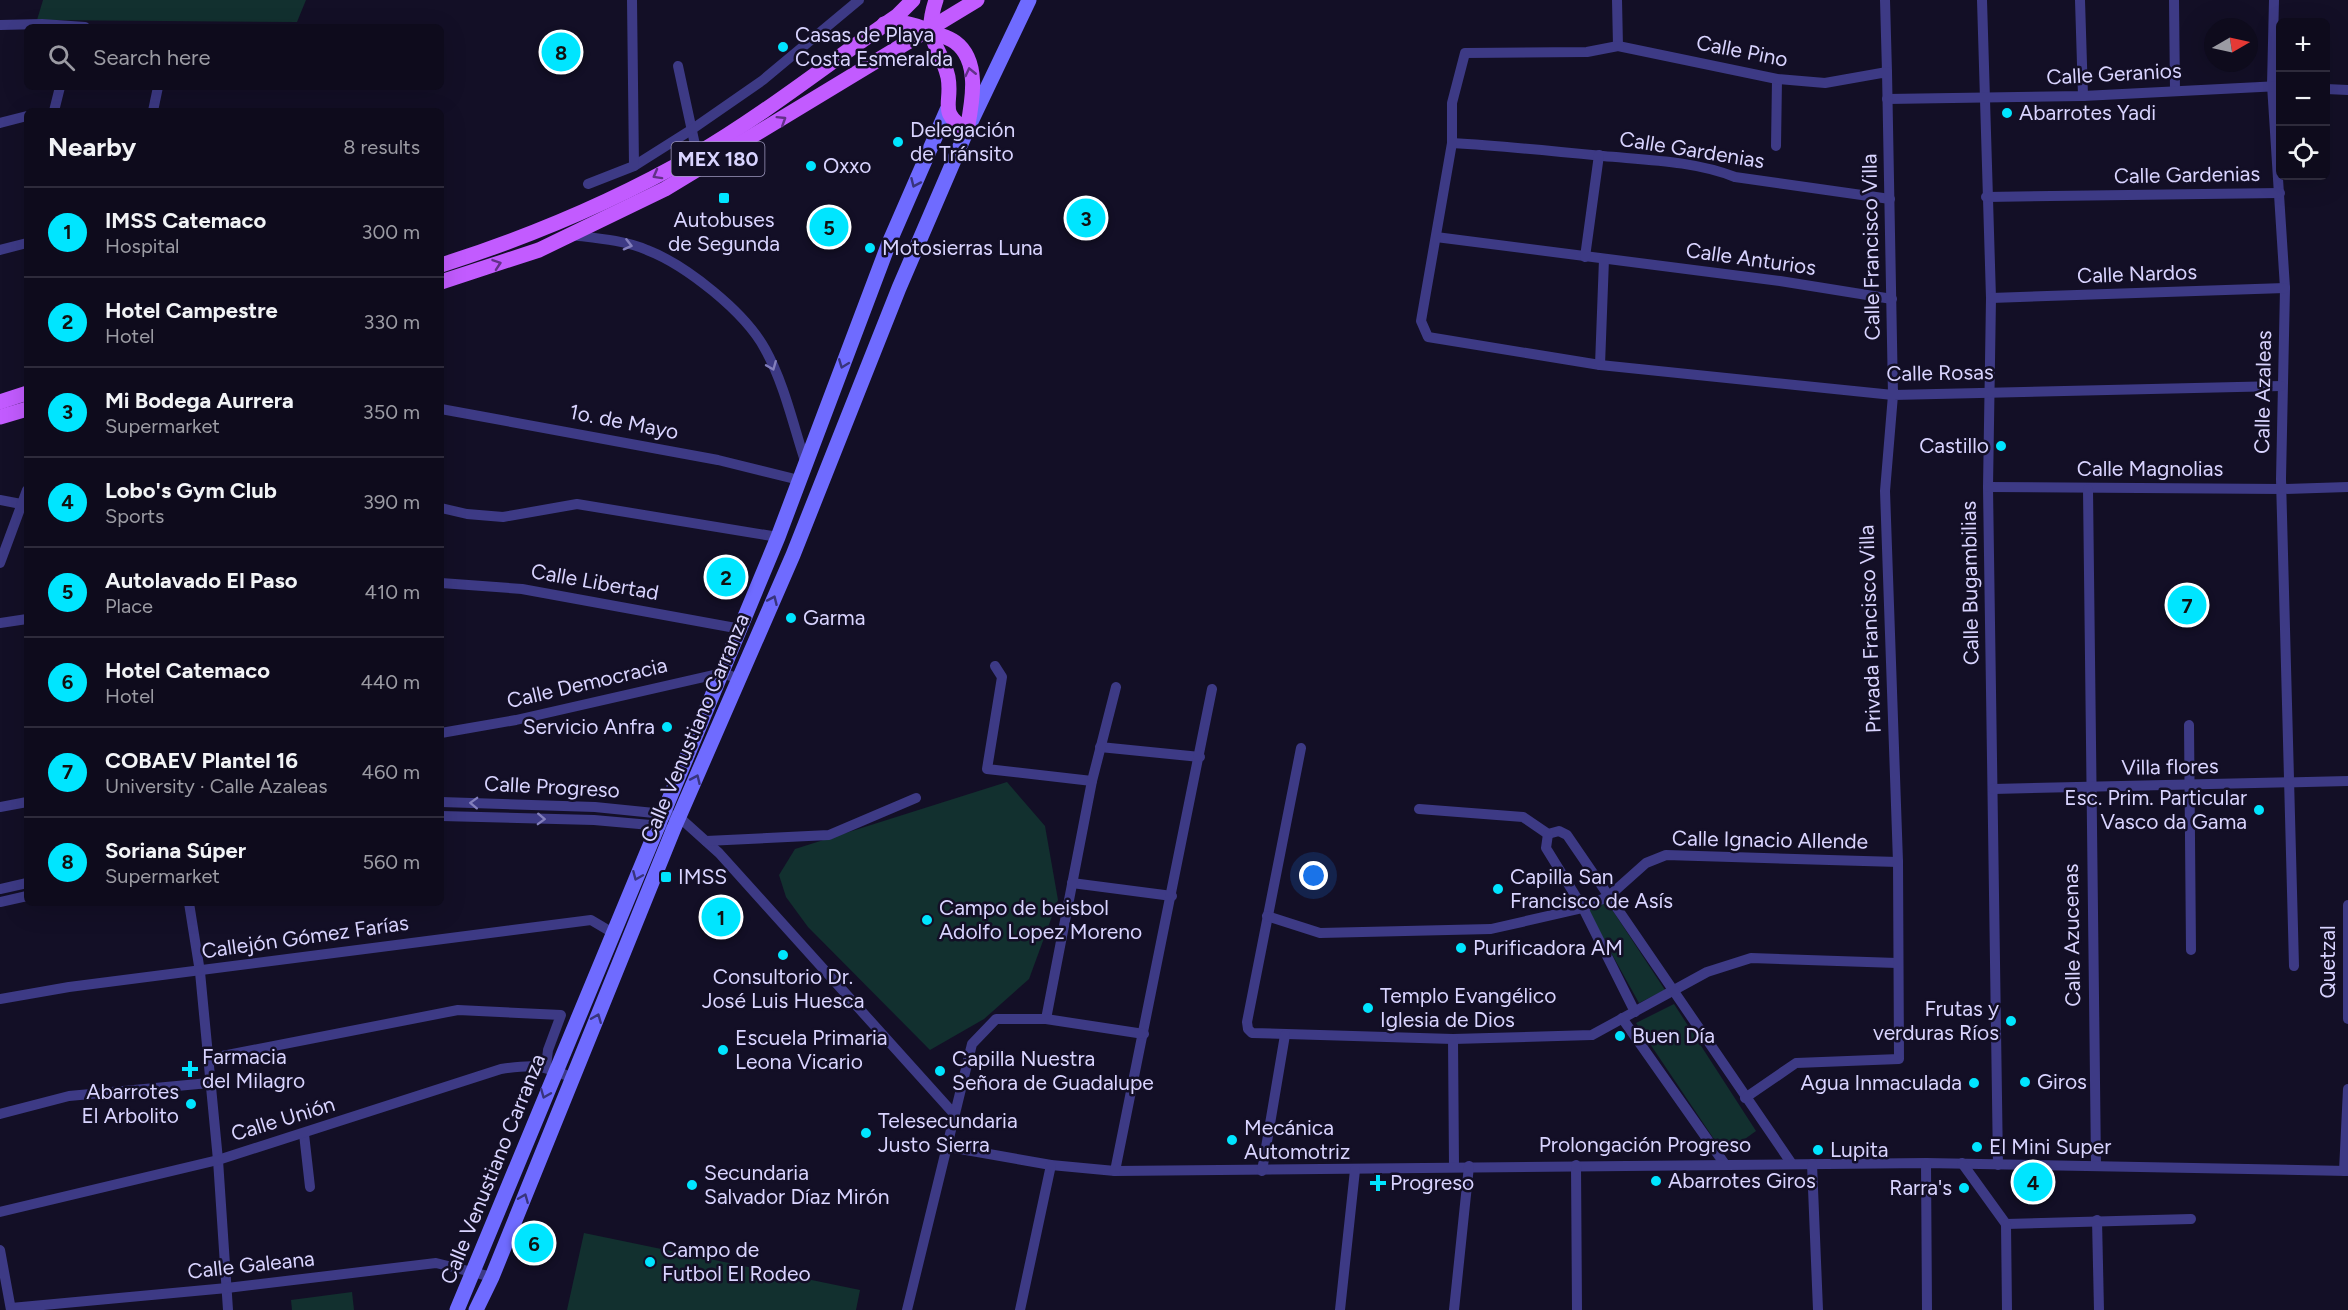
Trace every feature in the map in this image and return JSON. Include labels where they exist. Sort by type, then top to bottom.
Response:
[{"type":"main road","name":"MEX 180","points":[[444,264],[522,239],[645,182],[697,153],[884,25],[913,0]]},
{"type":"main road","points":[[884,25],[897,22],[915,24],[930,31],[957,43],[966,56],[973,88],[967,130],[953,122],[947,110],[948,77],[930,31],[936,0]]},
{"type":"main road","name":"MEX 180","points":[[444,281],[539,250],[706,167],[977,0]]},
{"type":"main road","name":"Calle Venustiano Carranza","points":[[457,1310],[475,1270],[550,1068],[613,933],[740,679],[899,288],[967,130],[1029,0]]},
{"type":"main road","name":"Calle Venustiano Carranza","points":[[476,1310],[492,1277],[573,1078],[722,673],[778,537],[889,243],[947,110]]},
{"type":"main road","points":[[0,402],[24,394]]},
{"type":"main road","points":[[0,417],[24,410]]},
{"type":"street","points":[[632,0],[634,166]]},
{"type":"street","points":[[588,184],[634,166],[691,130],[763,80],[859,0]]},
{"type":"street","points":[[1617,0],[1618,46]]},
{"type":"street","points":[[1885,0],[1887,99],[1985,98]]},
{"type":"street","name":"Calle Bugambilias","points":[[1982,0],[1990,298],[1988,488],[1998,1165]]},
{"type":"street","points":[[2080,0],[2083,96]]},
{"type":"street","points":[[2174,0],[2175,91]]},
{"type":"street","name":"Calle Azaleas","points":[[2274,0],[2276,85]]},
{"type":"street","points":[[0,25],[24,26]]},
{"type":"street","name":"Calle Pino","points":[[1452,143],[1452,102],[1465,53],[1587,52],[1618,46],[1777,79],[1825,83],[1887,72]]},
{"type":"street","points":[[678,66],[697,153],[706,167]]},
{"type":"street","points":[[1776,146],[1777,79]]},
{"type":"street","name":"Calle Geranios","points":[[1985,98],[2083,96],[2276,85]]},
{"type":"street","points":[[2330,89],[2348,90]]},
{"type":"street","points":[[53,108],[59,90]]},
{"type":"street","points":[[154,108],[157,90]]},
{"type":"street","name":"Calle Francisco Villa","points":[[1887,99],[1893,395]]},
{"type":"street","points":[[0,123],[24,117]]},
{"type":"street","name":"Calle Azaleas","points":[[2278,126],[2285,288],[2282,489],[2294,966]]},
{"type":"street","points":[[1436,237],[1452,143]]},
{"type":"street","name":"Calle Gardenias","points":[[1452,143],[1540,148],[1714,169],[1735,177],[1890,199]]},
{"type":"street","points":[[1585,257],[1599,155]]},
{"type":"street","name":"Calle Gardenias","points":[[1986,197],[2280,193]]},
{"type":"street","points":[[570,234],[647,250],[697,279],[740,314],[765,348],[786,399],[805,461]]},
{"type":"street","name":"Calle Anturios","points":[[1436,237],[1780,281],[1892,299]]},
{"type":"street","name":"Calle Rosas","points":[[1436,237],[1421,321],[1428,337],[1600,365],[1893,395],[2282,386]]},
{"type":"street","points":[[0,250],[24,244]]},
{"type":"street","points":[[1600,365],[1604,259]]},
{"type":"street","name":"Calle Nardos","points":[[1990,298],[2285,288]]},
{"type":"street","name":"Privada Francisco Villa","points":[[1893,395],[1885,491],[1898,862]]},
{"type":"street","name":"1o. de Mayo","points":[[444,410],[674,451],[799,480]]},
{"type":"street","name":"Calle Magnolias","points":[[1988,488],[2282,489],[2348,487]]},
{"type":"street","name":"Calle Azucenas","points":[[2088,489],[2096,1165]]},
{"type":"street","points":[[0,563],[24,497]]},
{"type":"street","points":[[0,500],[21,504]]},
{"type":"street","points":[[444,509],[467,514],[502,517],[577,504],[778,537]]},
{"type":"street","name":"Calle Libertad","points":[[444,583],[522,589],[741,629]]},
{"type":"street","points":[[0,623],[24,619]]},
{"type":"street","points":[[995,666],[1002,677],[987,769],[1092,781]]},
{"type":"street","points":[[722,673],[740,679]]},
{"type":"street","name":"Calle Democracia","points":[[444,732],[516,720],[722,673]]},
{"type":"street","points":[[1046,1019],[1092,781],[1116,687]]},
{"type":"street","points":[[1115,1171],[1212,689]]},
{"type":"street","points":[[2189,725],[2191,950]]},
{"type":"street","points":[[1100,747],[1200,757]]},
{"type":"street","points":[[1301,748],[1267,916],[1248,1029],[1261,1035],[1453,1039],[1592,1035],[1707,972],[1751,958],[1897,963]]},
{"type":"street","name":"Villa flores","points":[[1993,789],[2348,781]]},
{"type":"street","points":[[706,841],[828,835],[916,798]]},
{"type":"street","name":"Calle Progreso","points":[[444,802],[595,807],[669,821],[693,829],[706,841]]},
{"type":"street","points":[[0,807],[24,803]]},
{"type":"street","points":[[1419,809],[1523,817],[1548,834],[1560,831],[1568,835],[1792,1164]]},
{"type":"street","name":"Calle Progreso","points":[[444,816],[669,821]]},
{"type":"street","points":[[1548,834],[1546,848],[1583,908],[1635,1012]]},
{"type":"street","points":[[706,841],[955,1115]]},
{"type":"street","name":"Calle Ignacio Allende","points":[[1267,916],[1320,933],[1491,929],[1583,908],[1609,896],[1646,863],[1666,855],[1898,862]]},
{"type":"street","points":[[1745,1098],[1796,1063],[1899,1059],[1898,862]]},
{"type":"street","points":[[1072,883],[1172,896]]},
{"type":"street","points":[[0,889],[24,884]]},
{"type":"street","points":[[0,902],[24,897]]},
{"type":"street","name":"Quetzal","points":[[2348,905],[2348,1019]]},
{"type":"street","points":[[189,906],[200,972],[218,1160],[228,1310]]},
{"type":"street","name":"Callejón Gómez Farías","points":[[0,999],[69,987],[200,972],[342,950],[591,920],[613,933]]},
{"type":"street","points":[[207,1059],[458,1010],[561,1015],[548,1050],[550,1068]]},
{"type":"street","points":[[907,1310],[949,1147],[972,1044],[996,1018],[1046,1019],[1144,1034]]},
{"type":"street","points":[[1622,1018],[1724,1163]]},
{"type":"street","points":[[1262,1172],[1285,1035]]},
{"type":"street","points":[[1453,1039],[1454,1167]]},
{"type":"street","name":"Calle Unión","points":[[0,1212],[218,1160],[501,1069],[531,1065],[550,1068],[573,1078]]},
{"type":"street","points":[[0,1114],[69,1096],[209,1083]]},
{"type":"street","points":[[2346,1171],[2348,1089]]},
{"type":"street","points":[[304,1134],[310,1187]]},
{"type":"street","name":"Prolongación Progreso","points":[[949,1147],[1051,1165],[1115,1171],[1262,1172],[1469,1166],[1962,1163],[2346,1171]]},
{"type":"street","points":[[1926,1163],[1927,1310]]},
{"type":"street","points":[[1962,1163],[2006,1224],[2007,1310]]},
{"type":"street","points":[[1812,1164],[1818,1310]]},
{"type":"street","points":[[1020,1310],[1051,1165]]},
{"type":"street","points":[[1576,1165],[1577,1310]]},
{"type":"street","points":[[1454,1310],[1469,1166]]},
{"type":"street","points":[[1340,1310],[1355,1170]]},
{"type":"street","points":[[2006,1224],[2191,1219]]},
{"type":"street","points":[[2097,1220],[2099,1310]]},
{"type":"street","points":[[0,1250],[11,1309]]},
{"type":"street","name":"Calle Galeana","points":[[11,1309],[227,1288],[436,1263],[475,1270],[492,1277]]},
{"type":"green space","points":[[43,0],[306,0],[297,22],[37,20]]},
{"type":"green space","name":"Campo de beisbol Adolfo Lopez Moreno","points":[[1007,782],[1045,826],[1058,900],[1029,979],[984,1019],[930,1050],[808,927],[786,897],[779,875],[795,849]]},
{"type":"green space","points":[[1607,902],[1665,990],[1639,1003],[1588,911]]},
{"type":"green space","points":[[1674,1004],[1756,1131],[1724,1154],[1636,1023]]},
{"type":"green space","name":"Campo de Futbol El Rodeo","points":[[584,1233],[860,1290],[856,1310],[567,1310]]},
{"type":"green space","points":[[352,1292],[354,1310],[292,1310],[291,1300]]},
{"type":"place","name":"Casas de Playa Costa Esmeralda","points":[[783,47]]},
{"type":"place","name":"Soriana Súper","points":[[561,52]]},
{"type":"place","name":"Abarrotes Yadi","points":[[2007,113]]},
{"type":"place","name":"Delegación de Tránsito","points":[[898,142]]},
{"type":"place","name":"Oxxo","points":[[811,166]]},
{"type":"place","name":"Autobuses de Segunda","points":[[724,198]]},
{"type":"place","name":"Mi Bodega Aurrera","points":[[1086,218]]},
{"type":"place","name":"Autolavado El Paso","points":[[829,227]]},
{"type":"place","name":"Motosierras Luna","points":[[870,248]]},
{"type":"place","name":"Castillo","points":[[2001,446]]},
{"type":"place","name":"Hotel Campestre","points":[[726,577]]},
{"type":"place","name":"COBAEV Plantel 16","points":[[2187,605]]},
{"type":"place","name":"Garma","points":[[791,618]]},
{"type":"place","name":"Servicio Anfra","points":[[667,727]]},
{"type":"place","name":"Esc. Prim. Particular Vasco da Gama","points":[[2259,810]]},
{"type":"place","name":"IMSS","points":[[666,877]]},
{"type":"place","name":"Capilla San Francisco de Asís","points":[[1498,889]]},
{"type":"place","name":"IMSS Catemaco","points":[[721,917]]},
{"type":"place","name":"Campo de beisbol Adolfo Lopez Moreno","points":[[927,920]]},
{"type":"place","name":"Purificadora AM","points":[[1461,948]]},
{"type":"place","name":"Consultorio Dr. José Luis Huesca","points":[[783,955]]},
{"type":"place","name":"Templo Evangélico Iglesia de Dios","points":[[1368,1008]]},
{"type":"place","name":"Frutas y verduras Ríos","points":[[2011,1021]]},
{"type":"place","name":"Buen Día","points":[[1620,1036]]},
{"type":"place","name":"Escuela Primaria Leona Vicario","points":[[723,1050]]},
{"type":"place","name":"Farmacia del Milagro","points":[[190,1069]]},
{"type":"place","name":"Capilla Nuestra Señora de Guadalupe","points":[[940,1071]]},
{"type":"place","name":"Giros","points":[[2025,1082]]},
{"type":"place","name":"Agua Inmaculada","points":[[1974,1083]]},
{"type":"place","name":"Abarrotes El Arbolito","points":[[191,1104]]},
{"type":"place","name":"Telesecundaria Justo Sierra","points":[[866,1133]]},
{"type":"place","name":"Mecánica Automotriz","points":[[1232,1140]]},
{"type":"place","name":"El Mini Super","points":[[1977,1147]]},
{"type":"place","name":"Lupita","points":[[1818,1150]]},
{"type":"place","name":"Abarrotes Giros","points":[[1656,1181]]},
{"type":"place","name":"Lobo's Gym Club","points":[[2033,1182]]},
{"type":"place","name":"Progreso","points":[[1378,1183]]},
{"type":"place","name":"Secundaria Salvador Díaz Mirón","points":[[692,1185]]},
{"type":"place","name":"Rarra's","points":[[1964,1188]]},
{"type":"place","name":"Hotel Catemaco","points":[[534,1243]]},
{"type":"place","name":"Campo de Futbol El Rodeo","points":[[650,1262]]}]
